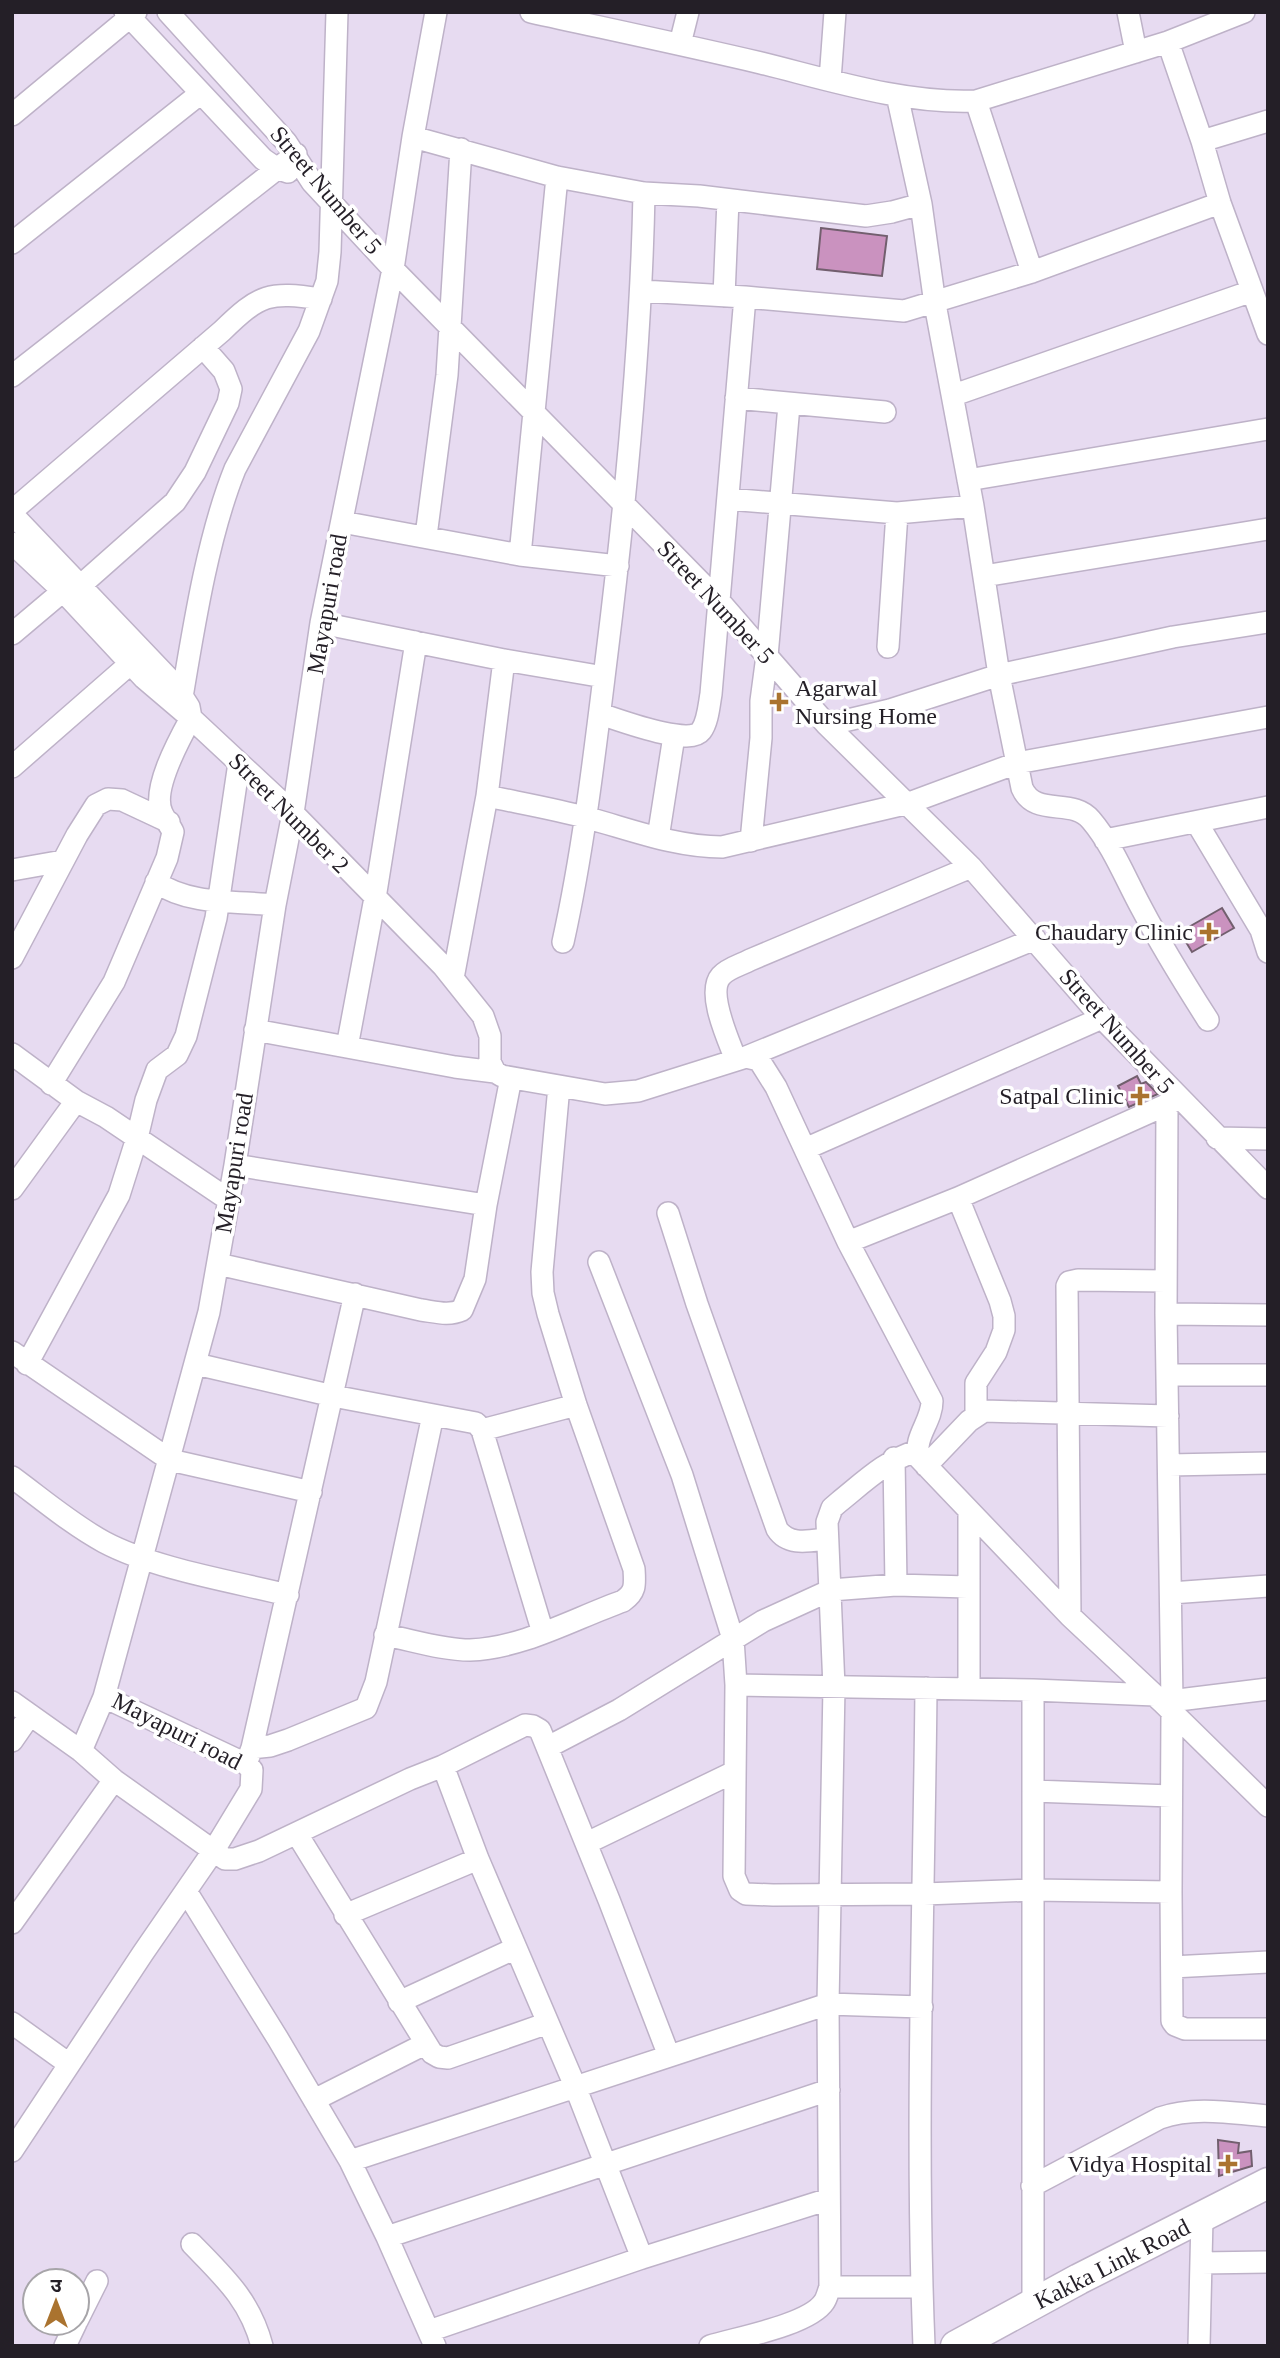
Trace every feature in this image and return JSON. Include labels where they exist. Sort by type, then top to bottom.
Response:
[{"type":"street","name":"Street Number 5","points":[[168,12],[296,154],[312,182],[393,269],[719,601],[827,725],[971,867],[1173,1102],[1217,1138],[1268,1188]]},
{"type":"street","points":[[182,697],[214,537],[227,490],[309,331],[327,281],[337,12]]},
{"type":"street","name":"Mayapuri road","points":[[12,2151],[214,1850],[251,1789],[252,1770],[249,1756],[104,1697],[196,1364],[218,1264],[275,905],[293,813],[321,623],[393,269],[436,12]]},
{"type":"street","points":[[531,12],[931,101],[976,101],[1168,42],[1234,14]]},
{"type":"street","points":[[680,44],[688,12]]},
{"type":"street","points":[[830,80],[835,12]]},
{"type":"street","points":[[1129,12],[1136,52]]},
{"type":"street","points":[[12,115],[130,14],[263,159],[276,168],[312,182]]},
{"type":"street","points":[[1168,42],[1220,203],[1268,334]]},
{"type":"street","points":[[12,243],[201,93]]},
{"type":"street","points":[[897,94],[920,204],[935,304],[954,395],[999,675],[1026,797],[1035,803],[1088,816],[1105,840],[1163,950],[1208,1020]]},
{"type":"street","points":[[976,101],[1032,272]]},
{"type":"street","points":[[1202,141],[1268,121]]},
{"type":"street","points":[[413,137],[557,177],[644,193],[866,216],[920,204]]},
{"type":"street","points":[[426,537],[440,438],[461,149]]},
{"type":"street","points":[[12,376],[296,154]]},
{"type":"street","points":[[520,555],[557,177]]},
{"type":"street","points":[[563,942],[585,817],[618,566],[642,291],[644,193]]},
{"type":"street","points":[[600,714],[674,736],[697,735],[706,718],[711,694],[736,398],[734,296],[728,200]]},
{"type":"street","points":[[642,291],[734,296],[904,312],[1032,272],[1220,203]]},
{"type":"street","points":[[954,395],[1252,291]]},
{"type":"street","points":[[51,1084],[114,982],[172,844],[173,832],[159,803],[174,750],[191,718],[189,707],[175,685],[72,588],[12,512],[246,307],[261,299],[288,294],[321,299]]},
{"type":"street","points":[[12,634],[175,502],[195,472],[228,404],[231,390],[224,370],[203,347]]},
{"type":"street","points":[[736,398],[885,412]]},
{"type":"street","points":[[751,841],[761,738],[761,701],[789,405]]},
{"type":"street","points":[[968,480],[1268,429]]},
{"type":"street","points":[[728,499],[897,513],[973,506]]},
{"type":"street","points":[[888,646],[897,513]]},
{"type":"street","points":[[342,522],[520,555],[618,566]]},
{"type":"street","points":[[984,576],[1268,529]]},
{"type":"street","name":"Street Number 2","points":[[12,544],[72,588],[131,663],[293,813],[453,978],[483,1016],[490,1036],[490,1062],[503,1075],[475,1279],[462,1310],[445,1314],[355,1294]]},
{"type":"street","points":[[827,725],[890,710],[999,675],[1173,637],[1268,622]]},
{"type":"street","points":[[321,623],[604,677]]},
{"type":"street","points":[[347,1047],[416,642]]},
{"type":"street","points":[[453,978],[486,796],[504,660]]},
{"type":"street","points":[[12,767],[131,663]]},
{"type":"street","points":[[486,796],[585,817],[658,838],[704,847],[722,847],[909,803],[1017,763],[1268,717]]},
{"type":"street","points":[[658,838],[674,736]]},
{"type":"street","points":[[240,763],[219,900],[186,1036],[177,1055],[157,1070],[119,1195],[20,1358],[170,1460],[311,1492]]},
{"type":"street","points":[[12,958],[91,811],[102,801],[122,800],[169,822]]},
{"type":"street","points":[[1105,840],[1268,807]]},
{"type":"street","points":[[1196,823],[1261,930],[1268,952]]},
{"type":"street","points":[[12,870],[63,861]]},
{"type":"street","points":[[741,1059],[717,1004],[716,985],[720,977],[750,960],[971,867]]},
{"type":"street","points":[[156,882],[179,894],[275,905]]},
{"type":"street","points":[[255,1030],[605,1094],[638,1091],[741,1059],[1035,939]]},
{"type":"street","points":[[805,1149],[1102,1018]]},
{"type":"street","points":[[12,1054],[76,1101],[229,1200]]},
{"type":"street","points":[[741,1059],[753,1057],[764,1066],[848,1242],[932,1401],[932,1411],[919,1437],[922,1459],[969,1512],[1070,1616],[1259,1787],[1268,1805]]},
{"type":"street","points":[[385,1635],[467,1650],[493,1648],[543,1633],[623,1601],[631,1595],[635,1584],[634,1569],[576,1405],[543,1293],[550,1084]]},
{"type":"street","points":[[12,1189],[76,1101]]},
{"type":"street","points":[[848,1242],[958,1198],[1173,1102],[1166,1282],[1171,1593],[1165,1702],[1171,1796],[1171,2015],[1179,2028],[1268,2029]]},
{"type":"street","points":[[1217,1138],[1268,1139]]},
{"type":"street","points":[[235,1165],[486,1205]]},
{"type":"street","points":[[958,1198],[1004,1316],[1001,1342],[976,1383],[975,1415]]},
{"type":"street","points":[[668,1213],[697,1304],[777,1530],[782,1537],[790,1540],[826,1539]]},
{"type":"street","points":[[599,1262],[682,1475],[733,1639],[736,1685],[734,1876],[740,1890],[746,1894],[773,1895],[1033,1890],[1171,1892]]},
{"type":"street","points":[[218,1264],[355,1294],[249,1756]]},
{"type":"street","points":[[1070,1616],[1066,1291],[1069,1282],[1078,1280],[1166,1282]]},
{"type":"street","points":[[1166,1314],[1268,1315]]},
{"type":"street","points":[[196,1364],[333,1396],[476,1423],[482,1430],[543,1633]]},
{"type":"street","points":[[1168,1375],[1268,1375]]},
{"type":"street","points":[[482,1430],[576,1405]]},
{"type":"street","points":[[710,2346],[795,2322],[814,2312],[824,2302],[830,2287],[828,2004],[834,1687],[831,1590],[826,1539],[827,1522],[832,1508],[894,1458],[922,1459],[975,1415],[984,1411],[1168,1416]]},
{"type":"street","points":[[249,1756],[366,1708],[376,1682],[433,1415]]},
{"type":"street","points":[[894,1458],[897,1585]]},
{"type":"street","points":[[1169,1465],[1268,1463]]},
{"type":"street","points":[[12,1477],[73,1523],[104,1542],[142,1559],[288,1595]]},
{"type":"street","points":[[969,1512],[969,1689]]},
{"type":"street","points":[[548,1747],[619,1710],[763,1621],[831,1590],[897,1585],[968,1587]]},
{"type":"street","points":[[1171,1593],[1268,1586]]},
{"type":"street","points":[[736,1685],[1033,1690],[1165,1702],[1268,1689]]},
{"type":"street","points":[[924,2346],[922,2007],[926,1688]]},
{"type":"street","points":[[1032,2304],[1033,1690]]},
{"type":"street","points":[[81,1751],[104,1697]]},
{"type":"street","points":[[12,1702],[81,1751],[114,1780],[225,1859],[235,1859],[297,1834],[525,1725],[533,1726],[540,1730],[548,1747],[669,2056]]},
{"type":"street","points":[[12,1741],[30,1715]]},
{"type":"street","points":[[443,1766],[478,1859],[575,2086],[642,2258]]},
{"type":"street","points":[[587,1843],[734,1772]]},
{"type":"street","points":[[12,1923],[114,1780]]},
{"type":"street","points":[[1033,1791],[1171,1796]]},
{"type":"street","points":[[297,1834],[432,2053],[439,2057],[449,2057],[548,2023]]},
{"type":"street","points":[[345,1914],[478,1859]]},
{"type":"street","points":[[186,1891],[350,2161],[432,2339],[642,2258],[829,2199]]},
{"type":"street","points":[[399,2002],[516,1948]]},
{"type":"street","points":[[1172,1967],[1268,1962]]},
{"type":"street","points":[[350,2161],[828,2004],[922,2007]]},
{"type":"street","points":[[12,2023],[69,2064]]},
{"type":"street","points":[[314,2100],[425,2043]]},
{"type":"street","points":[[387,2237],[830,2090]]},
{"type":"street","points":[[1031,2186],[1160,2118],[1176,2113],[1196,2111],[1268,2116]]},
{"type":"street","name":"Kakka Link Road","points":[[976,2341],[1032,2304],[1268,2183]]},
{"type":"street","points":[[1199,2346],[1202,2218]]},
{"type":"street","points":[[192,2244],[232,2285],[246,2304],[262,2346]]},
{"type":"street","points":[[1201,2263],[1268,2262]]},
{"type":"street","points":[[91,2293],[97,2281]]},
{"type":"street","points":[[830,2287],[922,2287]]},
{"type":"building","points":[[821,228],[887,236],[882,276],[817,269]]},
{"type":"building","points":[[1222,908],[1234,928],[1192,952],[1180,932]]},
{"type":"building","points":[[1137,1076],[1141,1084],[1146,1082],[1158,1094],[1129,1107],[1118,1086]]},
{"type":"building","points":[[1218,2140],[1239,2143],[1238,2153],[1251,2151],[1252,2166],[1219,2176]]},
{"type":"place","name":"Agarwal Nursing Home","points":[[779,702]]},
{"type":"place","name":"Chaudary Clinic","points":[[1209,932]]},
{"type":"place","name":"Satpal Clinic","points":[[1140,1096]]},
{"type":"place","name":"Vidya Hospital","points":[[1228,2164]]}]
